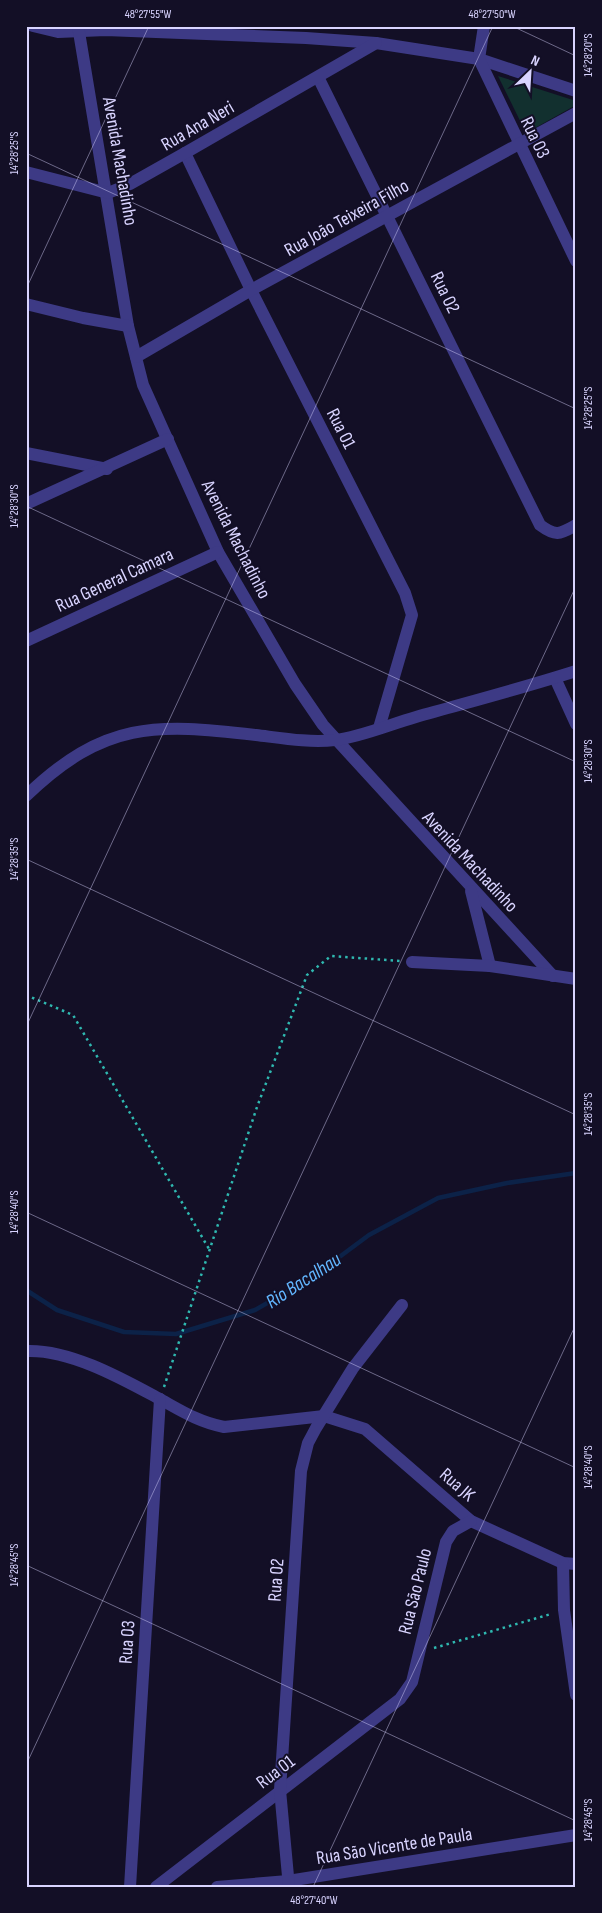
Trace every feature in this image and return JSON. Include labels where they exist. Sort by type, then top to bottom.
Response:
[{"type":"street","points":[[33,26],[58,32],[79,29],[306,38],[376,43],[478,59],[576,91]]},
{"type":"street","points":[[478,59],[484,26]]},
{"type":"street","name":"Avenida Machadinho","points":[[79,29],[108,193],[128,326],[143,385],[218,552],[295,684],[335,740],[553,976]]},
{"type":"street","name":"Rua Ana Neri","points":[[108,193],[130,184],[185,154],[376,43]]},
{"type":"street","name":"Rua 03","points":[[478,59],[576,261]]},
{"type":"street","name":"Rua 02","points":[[318,77],[540,525],[550,532],[561,533],[576,524]]},
{"type":"street","name":"Rua João Teixeira Filho","points":[[136,357],[251,290],[576,113]]},
{"type":"street","name":"Rua 01","points":[[185,154],[251,290],[406,593],[412,616],[379,728]]},
{"type":"street","points":[[26,172],[108,193]]},
{"type":"street","points":[[26,304],[82,318],[128,326]]},
{"type":"street","points":[[26,504],[168,439]]},
{"type":"street","points":[[26,453],[106,469]]},
{"type":"street","name":"Rua General Camara","points":[[26,641],[218,552]]},
{"type":"street","points":[[26,796],[51,772],[90,747],[123,734],[155,728],[190,727],[291,739],[335,740],[576,671]]},
{"type":"street","points":[[555,678],[576,724]]},
{"type":"street","points":[[470,888],[490,966]]},
{"type":"street","points":[[412,962],[490,966],[576,979]]},
{"type":"street","name":"Rua 02","points":[[288,1884],[280,1790],[301,1472],[308,1443],[353,1368],[402,1305]]},
{"type":"street","points":[[26,1351],[72,1358],[160,1399],[190,1417],[207,1424],[224,1426],[324,1416]]},
{"type":"street","name":"Rua 03","points":[[130,1887],[160,1399]]},
{"type":"street","name":"Rua JK","points":[[324,1416],[365,1429],[471,1521],[569,1564]]},
{"type":"street","name":"Rua São Paulo","points":[[412,1682],[446,1542],[453,1531],[471,1521]]},
{"type":"street","points":[[569,1564],[564,1610],[576,1695]]},
{"type":"street","name":"Rua 01","points":[[156,1887],[280,1790],[385,1712],[400,1699],[412,1682]]},
{"type":"street","name":"Rua São Vicente de Paula","points":[[217,1887],[288,1884],[576,1835]]},
{"type":"path","points":[[160,1399],[257,1107],[307,974],[331,956],[412,962]]},
{"type":"path","points":[[26,995],[73,1015],[209,1249]]},
{"type":"path","points":[[418,1652],[564,1610]]},
{"type":"green space","points":[[498,76],[576,101],[576,105],[526,133]]},
{"type":"waterway","name":"Rio Bacalhau","points":[[26,1290],[57,1310],[124,1332],[176,1334],[255,1310],[311,1278],[369,1235],[438,1198],[507,1183],[576,1173]]}]
